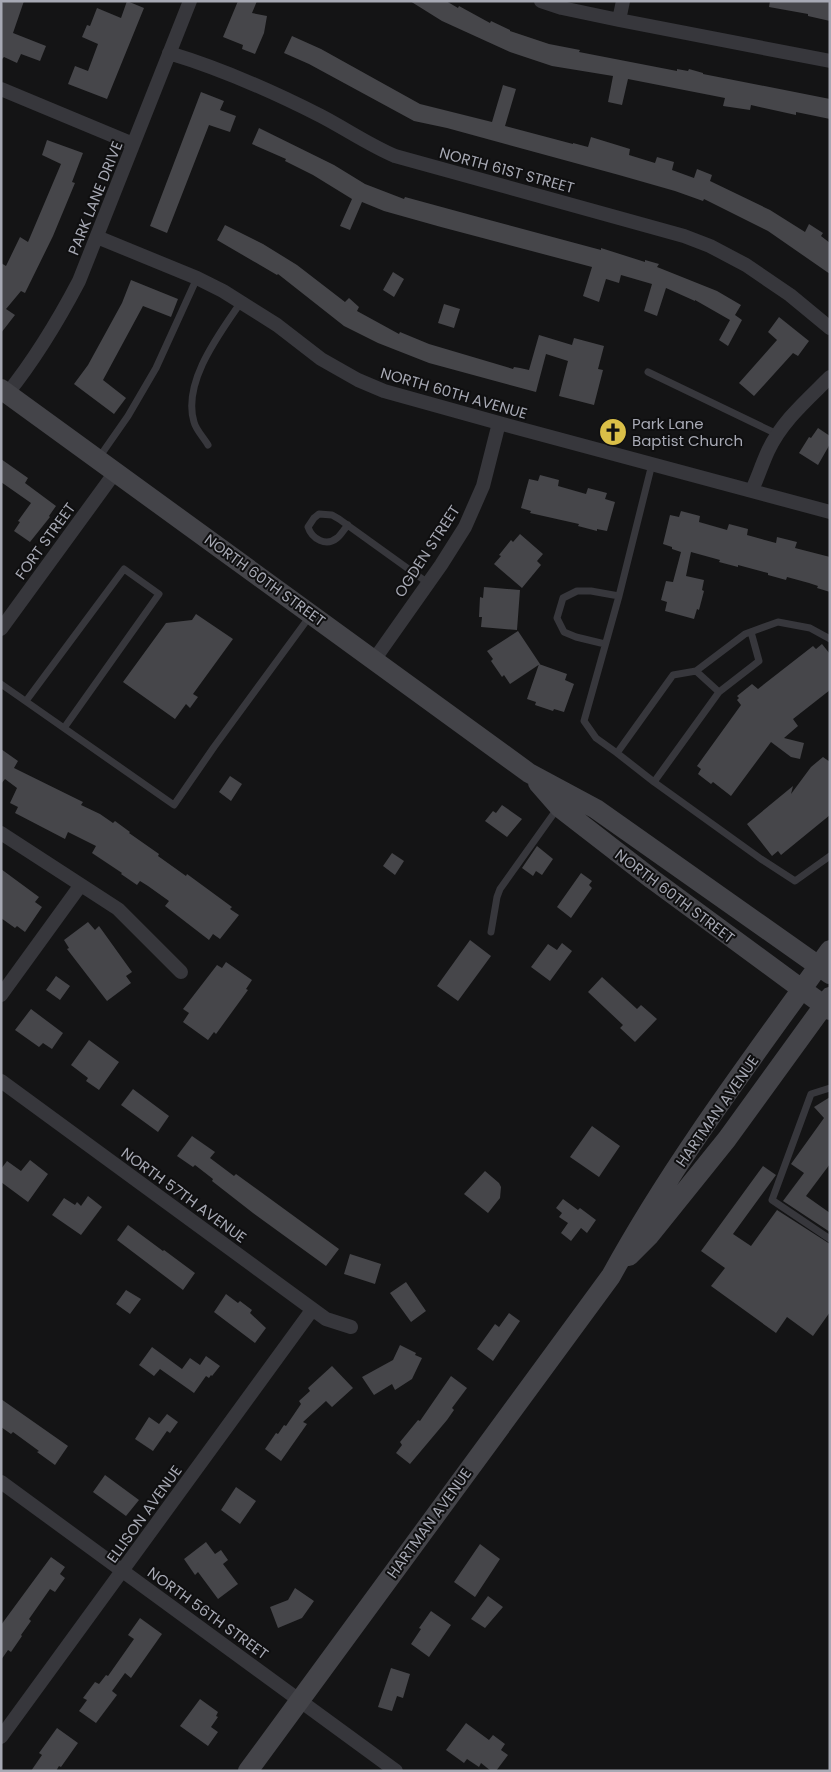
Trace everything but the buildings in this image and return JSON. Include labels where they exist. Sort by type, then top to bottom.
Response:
[{"type":"main road","name":"NORTH 60TH STREET","points":[[4,392],[116,471],[529,772],[596,809],[826,963]]},
{"type":"main road","name":"NORTH 60TH STREET","points":[[529,772],[559,807],[652,879],[801,989],[828,1004]]},
{"type":"main road","name":"HARTMAN AVENUE","points":[[611,1276],[636,1229],[707,1123],[801,989],[826,963]]},
{"type":"main road","name":"HARTMAN AVENUE","points":[[248,1771],[611,1276],[649,1236],[727,1139],[828,1004]]},
{"type":"street","name":"PARK LANE DRIVE","points":[[4,392],[24,372],[62,314],[79,281],[190,1]]},
{"type":"street","points":[[541,1],[562,8],[619,20],[830,61]]},
{"type":"street","points":[[619,20],[623,1]]},
{"type":"street","name":"NORTH 61ST STREET","points":[[170,53],[226,73],[276,94],[324,117],[376,148],[395,156],[659,228],[710,246],[746,265],[790,295],[830,328]]},
{"type":"street","points":[[1,90],[133,144]]},
{"type":"street","name":"NORTH 60TH AVENUE","points":[[97,237],[197,278],[242,302],[277,325],[321,359],[358,380],[405,398],[830,512]]},
{"type":"street","points":[[752,490],[768,450],[777,434],[797,409],[830,377]]},
{"type":"street","name":"OGDEN STREET","points":[[374,660],[465,527],[483,486],[499,424]]},
{"type":"street","name":"FORT STREET","points":[[1,629],[116,471]]},
{"type":"street","points":[[1,833],[118,909],[181,972]]},
{"type":"street","points":[[1,995],[80,886]]},
{"type":"street","name":"NORTH 57TH AVENUE","points":[[1,1081],[312,1310],[326,1319],[351,1327]]},
{"type":"street","name":"ELLISON AVENUE","points":[[1,1737],[312,1310]]},
{"type":"street","name":"NORTH 56TH STREET","points":[[1,1482],[396,1771]]},
{"type":"lane","points":[[98,458],[128,416],[156,368],[197,278]]},
{"type":"lane","points":[[208,446],[194,423],[192,397],[196,381],[208,355],[242,302]]},
{"type":"lane","points":[[648,372],[777,434]]},
{"type":"lane","points":[[652,464],[619,596],[604,644],[584,721],[596,738],[617,752],[654,782],[761,859],[795,881],[830,856]]},
{"type":"lane","points":[[348,525],[336,539],[330,542],[321,541],[316,538],[310,533],[308,527],[318,514],[332,515],[348,525],[428,583]]},
{"type":"lane","points":[[26,702],[124,569],[159,594],[64,728]]},
{"type":"lane","points":[[604,644],[564,632],[557,618],[563,598],[577,591],[591,590],[619,596]]},
{"type":"lane","points":[[1,684],[174,805],[214,747],[312,614]]},
{"type":"lane","points":[[617,752],[672,675],[696,671],[745,634],[778,622],[810,628],[830,639]]},
{"type":"lane","points":[[654,782],[719,692],[759,661],[751,632]]},
{"type":"lane","points":[[696,671],[719,692]]},
{"type":"lane","points":[[491,932],[500,889],[559,807]]},
{"type":"lane","points":[[830,1088],[811,1094],[772,1200],[830,1239]]},
{"type":"place","name":"Park Lane Baptist Church","points":[[613,432]]}]
